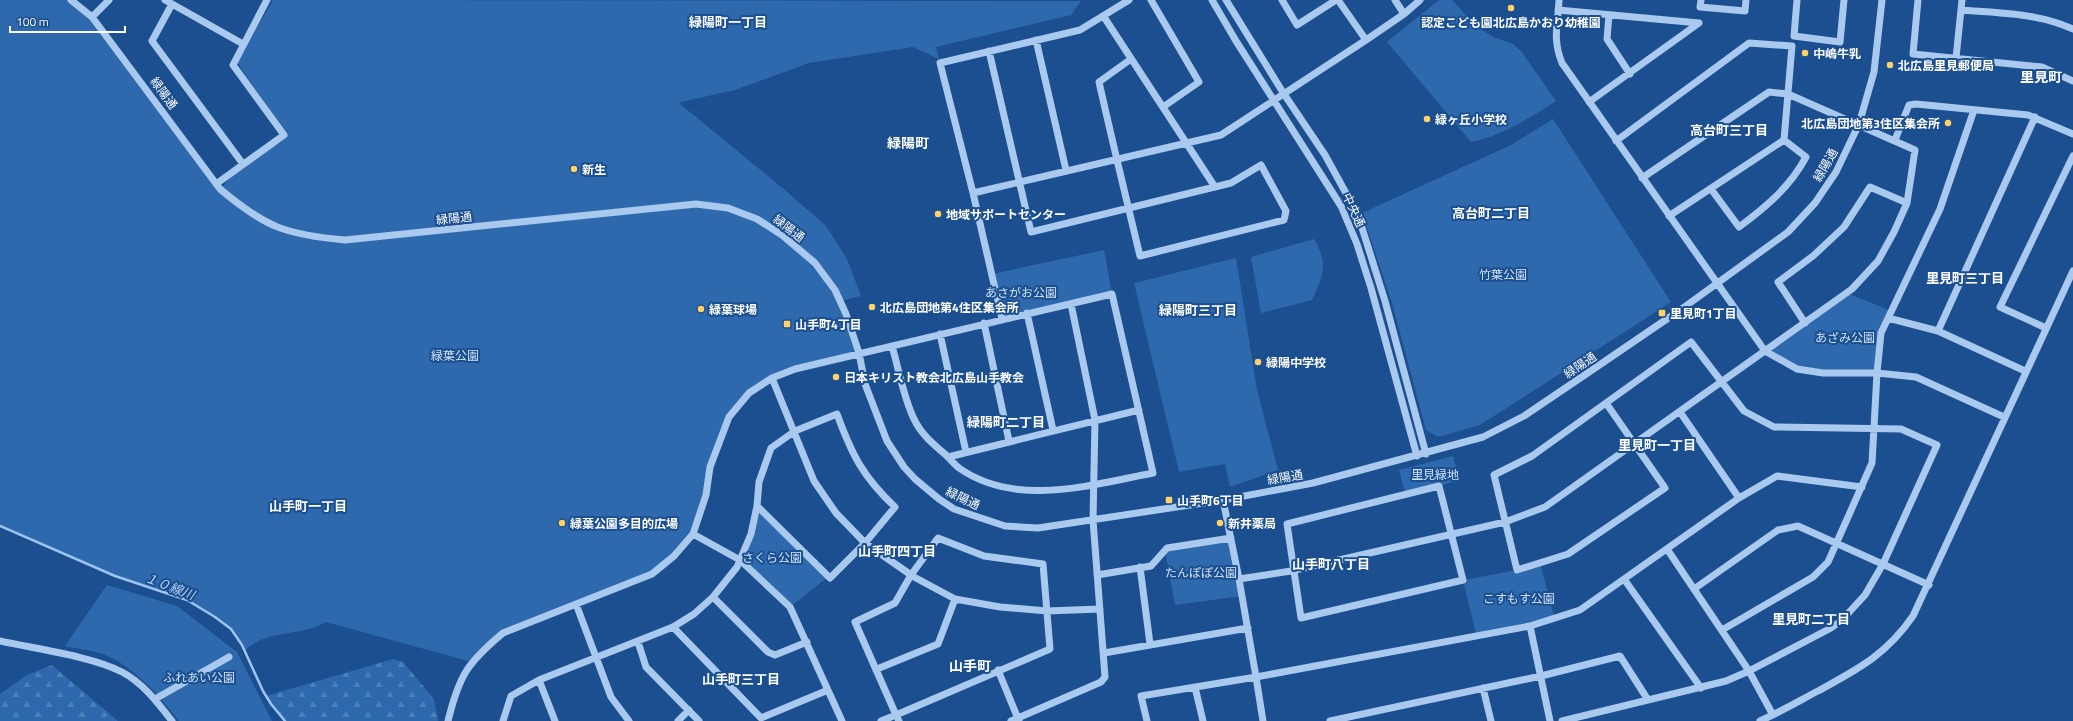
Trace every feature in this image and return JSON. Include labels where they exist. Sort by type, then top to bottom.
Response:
[{"type":"street","name":"緑陽通","points":[[71,0],[92,17],[216,184],[240,206],[266,223],[288,232],[307,236],[345,240],[696,204],[728,208],[757,219],[782,235],[815,263],[841,301],[859,353],[870,399],[887,441],[904,467],[939,499],[954,508],[974,517],[1005,526],[1038,528],[1223,500],[1313,483],[1426,454],[1483,437],[1524,416],[1672,315],[1788,232],[1815,203],[1836,172],[1859,124],[1874,72],[1882,0]]},
{"type":"street","points":[[92,17],[109,0]]},
{"type":"street","points":[[165,0],[243,44]]},
{"type":"street","points":[[1002,319],[973,193],[940,63],[1080,30],[1104,17],[1130,0]]},
{"type":"street","points":[[1151,0],[1199,82],[1163,107]]},
{"type":"street","name":"中央通","points":[[1212,0],[1236,41],[1275,100],[1341,206],[1357,244],[1417,456]]},
{"type":"street","name":"中央通","points":[[1226,0],[1284,94],[1325,155],[1358,215],[1385,301],[1426,454]]},
{"type":"street","points":[[1282,0],[1298,25],[1337,0],[1366,40]]},
{"type":"street","points":[[1395,0],[1404,14]]},
{"type":"street","points":[[973,193],[1066,170],[1117,160],[1221,135],[1366,40],[1404,14],[1420,0]]},
{"type":"street","points":[[1558,0],[1555,36],[1556,49],[1562,63],[1765,351],[1797,370],[1823,373],[1877,373],[1916,376],[2004,417]]},
{"type":"street","points":[[1701,0],[1700,7],[1745,11],[1746,0]]},
{"type":"street","points":[[1797,0],[1794,36],[1840,42],[1844,0]]},
{"type":"street","points":[[1918,0],[1913,54],[2042,67],[2073,81]]},
{"type":"street","points":[[1956,58],[1962,0]]},
{"type":"street","points":[[216,184],[284,135],[233,65],[265,1]]},
{"type":"street","points":[[172,4],[152,41],[243,164]]},
{"type":"street","points":[[1558,10],[1699,23],[1589,102]]},
{"type":"street","points":[[1961,10],[2026,15],[2053,20],[2073,29]]},
{"type":"street","points":[[1609,15],[1607,39],[1630,74]]},
{"type":"street","points":[[1104,17],[1215,187]]},
{"type":"street","points":[[1036,40],[1066,170]]},
{"type":"street","points":[[1616,140],[1749,42],[1792,46],[1784,140]]},
{"type":"street","points":[[989,51],[1031,232],[1128,208],[1231,183],[1261,166],[1286,211],[1284,220],[1140,256],[1128,208],[1099,82],[1131,59]]},
{"type":"street","points":[[1240,579],[1294,570],[1505,522],[1545,507],[1852,288],[1878,261],[1894,232],[1906,203],[1915,150],[1788,94],[1769,92],[1642,178]]},
{"type":"street","points":[[1895,140],[1909,105],[1916,104],[2028,115],[2073,134]]},
{"type":"street","points":[[1722,630],[1813,577],[1828,562],[1872,463],[1877,373],[1881,333],[1940,209],[1974,110]]},
{"type":"street","points":[[1938,332],[2035,117]]},
{"type":"street","points":[[1711,189],[1739,227],[1767,206],[1797,175],[1806,157],[1784,140]]},
{"type":"street","points":[[1669,216],[1784,140]]},
{"type":"street","points":[[2046,328],[2000,307],[2073,156]]},
{"type":"street","points":[[1805,323],[1778,282],[1813,256],[1844,227],[1870,187],[1906,203]]},
{"type":"street","points":[[1760,721],[1861,668],[1888,647],[1901,633],[1913,616],[1929,585],[2004,417],[2073,271]]},
{"type":"street","points":[[448,721],[454,696],[466,669],[484,649],[503,633],[652,574],[674,556],[693,534],[706,495],[710,467],[729,417],[749,393],[772,378],[795,369],[984,323],[1112,294],[1153,473],[1093,484],[1040,491],[1013,489],[994,485],[974,477],[957,467],[928,440],[914,419],[904,392],[892,346]]},
{"type":"street","points":[[998,670],[1016,720],[1101,682],[1105,677],[1093,520],[1095,420],[1071,304]]},
{"type":"street","points":[[1027,313],[1053,430]]},
{"type":"street","points":[[1888,318],[1938,332],[2026,371]]},
{"type":"street","points":[[984,323],[1009,441]]},
{"type":"street","points":[[940,334],[966,452]]},
{"type":"street","points":[[1562,721],[1701,688],[1749,671],[1841,621],[1864,595],[1883,564],[1937,445],[1901,429],[1774,427],[1744,411],[1691,342],[1532,456],[1494,475],[1517,570],[1568,554],[1665,488],[1606,403]]},
{"type":"street","points":[[772,378],[795,431],[814,481],[836,513],[865,543],[911,575],[955,599],[1000,607],[1047,610],[1100,609]]},
{"type":"street","points":[[948,457],[1139,410]]},
{"type":"street","points":[[1680,412],[1740,498]]},
{"type":"street","points":[[503,721],[511,696],[539,680],[638,642],[672,627],[694,614],[713,597],[730,578],[740,560],[751,534],[757,506],[759,482],[771,448],[795,431],[837,414],[857,462],[868,479],[896,507],[865,543],[830,578],[757,506]]},
{"type":"street","points":[[1146,721],[1141,696],[1256,677],[1530,626],[1580,610],[1740,498],[1777,476],[1862,488]]},
{"type":"street","points":[[1439,486],[1464,580],[1301,618],[1294,570],[1287,524],[1439,486]]},
{"type":"street","points":[[1223,500],[1240,579],[1263,721]]},
{"type":"street","points":[[1694,590],[1778,530],[1798,526],[1929,585]]},
{"type":"street","points":[[693,534],[740,560],[790,607],[842,721]]},
{"type":"street","points":[[881,721],[897,718],[998,670],[1050,648],[1043,564],[984,556],[938,538],[911,575],[895,604],[855,622],[897,718]]},
{"type":"street","points":[[1097,575],[1151,566],[1167,548],[1231,538]]},
{"type":"street","points":[[1667,550],[1749,671],[1773,715]]},
{"type":"street","points":[[1140,567],[1150,644]]},
{"type":"street","points":[[1624,579],[1701,688]]},
{"type":"street","points":[[713,597],[768,652],[775,655],[807,642]]},
{"type":"street","points":[[877,670],[938,644],[955,599]]},
{"type":"street","points":[[576,604],[611,697],[629,721]]},
{"type":"street","points":[[1530,626],[1550,721]]},
{"type":"street","points":[[672,627],[761,718],[828,690]]},
{"type":"street","points":[[1104,653],[1248,628]]},
{"type":"street","points":[[0,641],[100,664],[122,672],[137,682],[155,699],[172,721]]},
{"type":"street","points":[[638,642],[646,667],[699,721]]},
{"type":"street","points":[[1330,721],[1541,676],[1620,656],[1648,700]]},
{"type":"street","points":[[155,699],[229,657]]},
{"type":"street","points":[[539,680],[555,721]]},
{"type":"street","points":[[1196,687],[1203,721]]},
{"type":"street","points":[[1483,688],[1491,721]]},
{"type":"street","points":[[678,721],[689,710]]},
{"type":"green space","name":"緑葉公園","points":[[0,0],[71,0],[92,17],[220,189],[230,178],[287,136],[237,62],[273,0],[1081,1],[1071,15],[936,47],[939,59],[913,47],[809,63],[735,90],[681,102],[680,104],[785,190],[826,226],[847,259],[861,296],[841,301],[859,353],[795,369],[749,393],[729,417],[693,534],[652,574],[503,633],[468,661],[326,622],[306,630],[263,639],[253,644],[245,651],[235,634],[221,621],[205,610],[169,594],[114,576],[0,526]]},
{"type":"green space","points":[[1439,0],[1452,0],[1475,25],[1493,37],[1513,44],[1521,51],[1556,101],[1515,126],[1471,142],[1387,42]]},
{"type":"green space","name":"竹葉公園","points":[[1553,119],[1671,302],[1480,425],[1438,437],[1426,430],[1392,303],[1362,213],[1511,145]]},
{"type":"green space","points":[[1314,239],[1321,255],[1323,268],[1320,282],[1312,300],[1261,313],[1251,257]]},
{"type":"green space","name":"あさがお公園","points":[[1104,250],[1112,294],[1002,319],[992,274]]},
{"type":"green space","points":[[1236,258],[1257,390],[1278,470],[1230,487],[1225,464],[1179,472],[1134,283]]},
{"type":"green space","name":"あざみ公園","points":[[1846,293],[1892,311],[1881,333],[1877,373],[1797,369],[1765,351]]},
{"type":"green space","name":"里見緑地","points":[[1453,456],[1460,480],[1405,493],[1399,470]]},
{"type":"green space","name":"さくら公園","points":[[761,510],[830,578],[824,580],[790,607],[740,560]]},
{"type":"green space","name":"たんぽぽ公園","points":[[1231,538],[1242,596],[1175,605],[1165,551]]},
{"type":"green space","name":"こすもす公園","points":[[1540,563],[1555,619],[1476,634],[1463,580],[1517,570]]},
{"type":"green space","name":"ふれあい公園","points":[[107,585],[177,606],[237,652],[272,721],[179,721],[155,693],[127,667],[100,653],[65,646]]},
{"type":"green space","points":[[393,659],[403,662],[434,699],[438,721],[286,721],[266,696]]},
{"type":"green space","points":[[52,665],[118,721],[0,721],[0,694],[27,675]]},
{"type":"waterway","name":"１０線川","points":[[0,526],[115,576],[187,600],[215,617],[231,629],[242,645],[263,691],[271,704],[285,721]]},
{"type":"place","name":"認定こども園北広島かおり幼稚園","points":[[1511,8]]},
{"type":"place","name":"中嶋牛乳","points":[[1805,53]]},
{"type":"place","name":"北広島里見郵便局","points":[[1890,65]]},
{"type":"place","name":"緑ヶ丘小学校","points":[[1427,119]]},
{"type":"place","name":"北広島団地第3住区集会所","points":[[1948,123]]},
{"type":"place","name":"新生","points":[[574,169]]},
{"type":"place","name":"地域サポートセンター","points":[[938,214]]},
{"type":"place","name":"北広島団地第4住区集会所","points":[[872,307]]},
{"type":"place","name":"緑葉球場","points":[[701,309]]},
{"type":"place","name":"里見町1丁目","points":[[1662,313]]},
{"type":"place","name":"山手町4丁目","points":[[787,324]]},
{"type":"place","name":"緑陽中学校","points":[[1258,362]]},
{"type":"place","name":"日本キリスト教会北広島山手教会","points":[[836,377]]},
{"type":"place","name":"山手町6丁目","points":[[1169,500]]},
{"type":"place","name":"緑葉公園多目的広場","points":[[562,523]]},
{"type":"place","name":"新井薬局","points":[[1220,523]]},
{"type":"district","name":"緑陽町一丁目","points":[[728,22]]},
{"type":"district","name":"里見町","points":[[2041,76]]},
{"type":"district","name":"高台町三丁目","points":[[1729,130]]},
{"type":"district","name":"緑陽町","points":[[908,142]]},
{"type":"district","name":"高台町二丁目","points":[[1491,213]]},
{"type":"district","name":"里見町三丁目","points":[[1965,278]]},
{"type":"district","name":"緑陽町三丁目","points":[[1198,310]]},
{"type":"district","name":"緑陽町二丁目","points":[[1006,422]]},
{"type":"district","name":"里見町一丁目","points":[[1657,445]]},
{"type":"district","name":"山手町一丁目","points":[[308,506]]},
{"type":"district","name":"山手町四丁目","points":[[897,551]]},
{"type":"district","name":"山手町八丁目","points":[[1331,564]]},
{"type":"district","name":"里見町二丁目","points":[[1811,619]]},
{"type":"district","name":"山手町","points":[[970,665]]},
{"type":"district","name":"山手町三丁目","points":[[741,679]]}]
